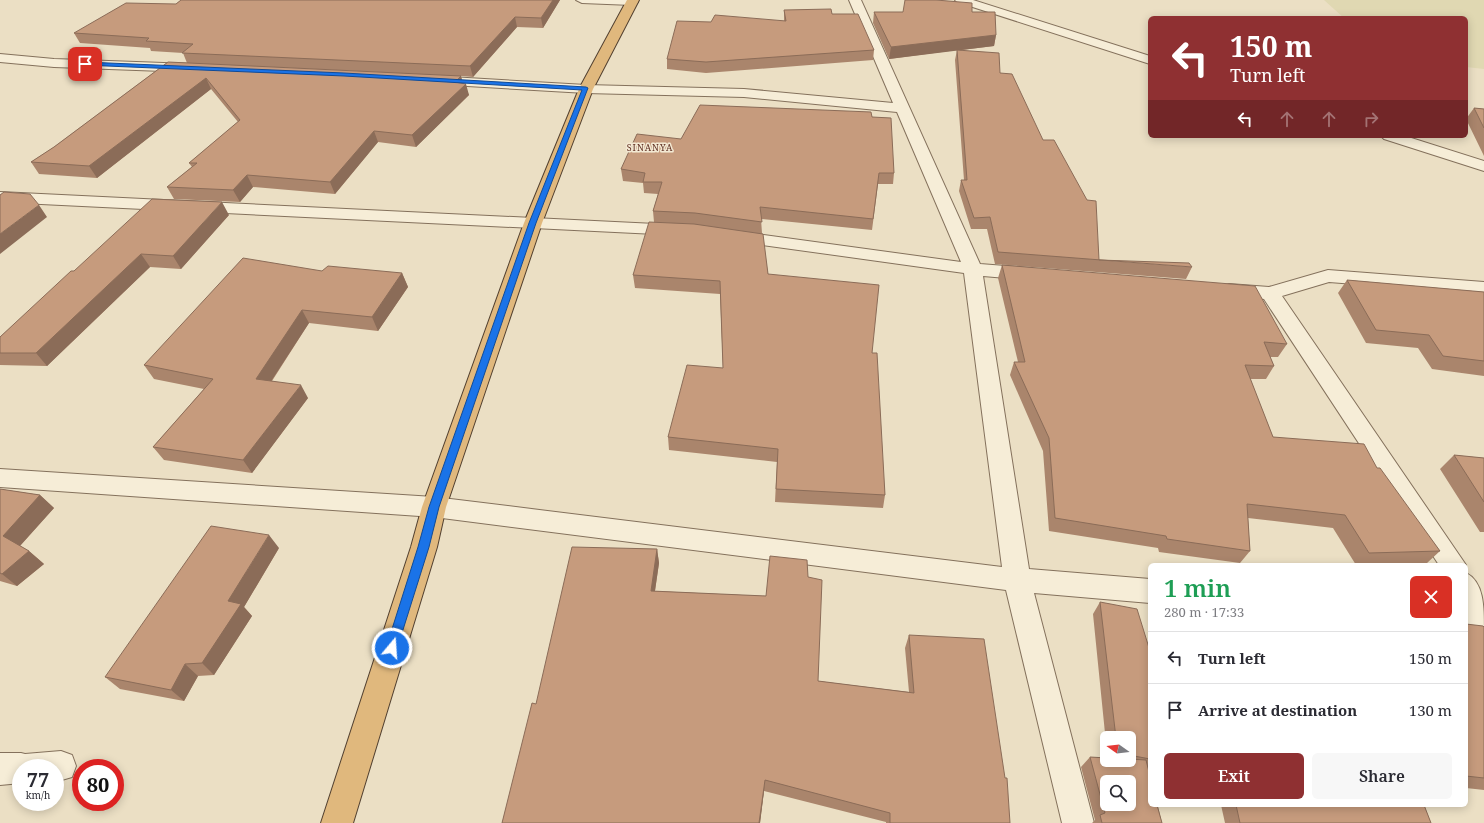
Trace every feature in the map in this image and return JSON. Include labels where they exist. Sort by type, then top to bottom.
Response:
[{"type":"highway","points":[[337,823],[424,547],[434,507],[532,223],[586,88],[632,1]]},
{"type":"street","points":[[582,0],[632,1]]},
{"type":"street","points":[[855,0],[901,108],[973,269],[1017,580],[1078,823]]},
{"type":"street","points":[[961,0],[1148,59]]},
{"type":"street","points":[[0,58],[54,63],[203,69]]},
{"type":"street","points":[[422,79],[586,88],[744,93],[901,108]]},
{"type":"street","points":[[1395,138],[1484,166]]},
{"type":"street","points":[[0,197],[695,231]]},
{"type":"street","points":[[718,234],[973,269],[1043,275]]},
{"type":"street","points":[[1215,289],[1270,293],[1328,276],[1484,288]]},
{"type":"street","points":[[1270,293],[1452,563]]},
{"type":"street","points":[[0,478],[434,507],[1017,580],[1148,591]]},
{"type":"street","points":[[1468,587],[1484,611]]},
{"type":"street","points":[[1468,616],[1484,616]]},
{"type":"street","points":[[0,770],[12,769]]},
{"type":"shaded area","points":[[1324,0],[1484,0],[1484,69],[1468,67],[1468,16],[1342,16]]},
{"type":"building","points":[[181,0],[553,0],[541,18],[515,17],[470,66],[182,53],[193,44],[146,41],[149,38],[74,33],[126,3],[176,4]]},
{"type":"building","points":[[905,0],[936,0],[972,3],[972,12],[995,12],[996,35],[891,47],[874,12],[903,12]]},
{"type":"building","points":[[831,9],[832,14],[858,14],[874,50],[706,62],[667,59],[677,21],[711,22],[715,15],[786,21],[784,10]]},
{"type":"building","points":[[957,50],[999,53],[1000,73],[1012,74],[1043,140],[1054,140],[1087,200],[1096,201],[1099,260],[998,252],[990,217],[974,218],[961,180],[967,180]]},
{"type":"building","points":[[168,62],[461,76],[455,82],[466,84],[412,135],[374,131],[330,182],[247,175],[233,190],[167,187],[197,163],[189,163],[240,120],[206,78],[89,166],[31,162],[54,147]]},
{"type":"building","points":[[700,105],[871,112],[872,117],[891,118],[894,173],[879,173],[873,219],[760,207],[762,222],[695,213],[653,211],[662,182],[643,182],[645,173],[621,169],[637,134],[681,139]]},
{"type":"building","points":[[1474,108],[1484,109],[1484,128]]},
{"type":"building","points":[[4,192],[30,194],[39,205],[0,234],[0,195]]},
{"type":"building","points":[[152,199],[222,202],[173,256],[141,254],[36,353],[0,353],[0,337]]},
{"type":"building","points":[[649,222],[694,224],[763,234],[768,274],[879,285],[872,353],[877,353],[885,495],[776,489],[778,449],[668,437],[687,365],[723,368],[720,281],[633,275]]},
{"type":"building","points":[[243,258],[322,271],[328,266],[402,273],[372,317],[302,310],[256,379],[301,385],[243,460],[153,447],[213,379],[144,365]]},
{"type":"building","points":[[1103,260],[1189,263],[1192,267]]},
{"type":"building","points":[[1002,265],[1255,286],[1287,344],[1264,342],[1274,366],[1245,365],[1273,437],[1364,444],[1377,468],[1380,468],[1440,551],[1369,553],[1345,515],[1247,504],[1250,551],[1167,539],[1166,536],[1055,518],[1049,438],[1014,362],[1025,362]]},
{"type":"building","points":[[1347,280],[1484,292],[1484,361],[1443,356],[1429,335],[1376,330]]},
{"type":"building","points":[[1454,455],[1484,458],[1484,502]]},
{"type":"building","points":[[0,489],[40,495],[3,536],[29,551],[2,574],[0,573]]},
{"type":"building","points":[[211,526],[269,535],[228,601],[241,604],[202,663],[185,664],[171,690],[105,677]]},
{"type":"building","points":[[572,547],[657,549],[651,591],[766,596],[770,556],[807,560],[808,577],[822,580],[818,681],[914,693],[909,635],[984,639],[1005,778],[1007,778],[1010,823],[890,823],[890,813],[765,780],[759,823],[502,823],[532,703],[536,704]]},
{"type":"building","points":[[1100,602],[1137,609],[1148,645],[1148,759],[1136,756],[1136,731],[1115,731]]},
{"type":"building","points":[[1468,624],[1484,627],[1484,778],[1468,776]]},
{"type":"building","points":[[1090,757],[1100,758],[1100,767],[1136,767],[1136,759],[1146,760],[1148,768],[1148,807],[1158,807],[1162,823],[1102,823],[1100,815],[1105,813],[1104,811],[1136,811],[1136,775],[1100,775],[1100,794]]},
{"type":"building","points":[[1236,807],[1425,807],[1431,823],[1240,823]]},
{"type":"district","name":"SINANYA","points":[[650,147]]},
{"type":"route","points":[[85,64],[344,75],[586,88],[532,223],[434,507],[424,547],[392,648]]}]
